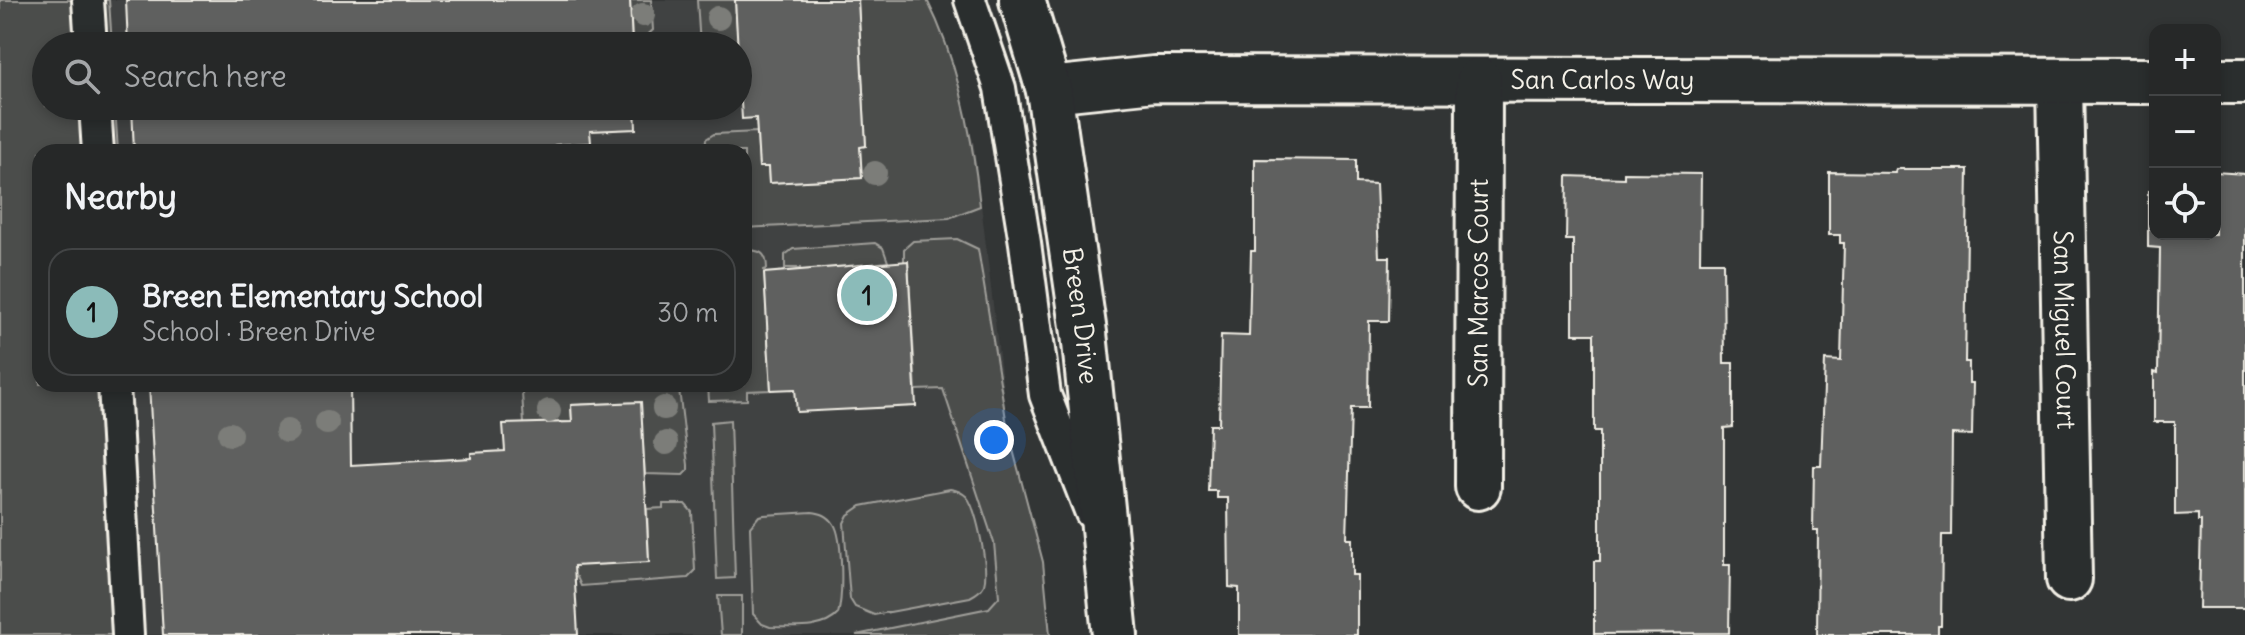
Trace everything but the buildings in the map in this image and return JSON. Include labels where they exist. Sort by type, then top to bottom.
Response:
[{"type":"street","name":"Breen Drive","points":[[1022,0],[1049,90],[1084,333],[1115,635]]},
{"type":"street","name":"San Carlos Way","points":[[1049,90],[1154,79],[2149,81]]},
{"type":"street","name":"San Marcos Court","points":[[1478,487],[1479,80]]},
{"type":"street","points":[[2221,81],[2245,81]]},
{"type":"street","name":"San Miguel Court","points":[[2060,82],[2069,579]]},
{"type":"lane","points":[[88,0],[90,32]]},
{"type":"lane","points":[[970,0],[1000,88],[1016,180],[1045,395],[1107,555]]},
{"type":"lane","points":[[96,120],[97,144]]},
{"type":"lane","points":[[114,392],[128,635]]},
{"type":"shaded area","points":[[0,0],[927,0],[959,90],[974,145],[1008,431],[1043,562],[1050,635],[0,635]]},
{"type":"shaded area","points":[[0,0],[109,0],[111,32],[32,32],[32,120],[116,120],[117,144],[32,144],[32,392],[130,392],[144,635],[0,635]]},
{"type":"shaded area","points":[[630,0],[651,0],[653,30],[632,32]]},
{"type":"shaded area","points":[[697,0],[735,0],[737,32],[699,32]]},
{"type":"shaded area","points":[[858,0],[927,0],[956,74],[973,154],[980,206],[949,218],[752,228],[752,144],[706,144],[706,139],[714,134],[757,132],[759,167],[768,167],[769,183],[861,178],[860,147],[866,146]]},
{"type":"shaded area","points":[[957,239],[978,249],[1008,431],[1043,562],[1050,635],[856,635],[989,608],[999,597],[994,543],[943,389],[916,390],[908,262],[904,262],[904,249],[913,241]]},
{"type":"shaded area","points":[[875,243],[883,248],[888,262],[871,264],[871,275],[800,280],[800,268],[785,268],[785,255],[793,249]]},
{"type":"shaded area","points":[[752,251],[762,253],[767,263],[764,270],[771,390],[752,391]]},
{"type":"shaded area","points":[[679,392],[688,470],[683,475],[645,474],[640,402],[571,405],[572,422],[524,424],[522,393]]},
{"type":"shaded area","points":[[708,392],[747,392],[747,400],[709,401]]},
{"type":"shaded area","points":[[730,420],[735,578],[717,579],[711,422]]},
{"type":"shaded area","points":[[950,489],[967,497],[975,514],[985,566],[981,589],[970,597],[874,615],[855,607],[850,599],[844,523],[848,515],[861,506]]},
{"type":"shaded area","points":[[663,504],[685,504],[692,512],[695,571],[688,578],[581,586],[577,577],[465,583],[456,557],[649,562],[647,509],[663,508]]},
{"type":"shaded area","points":[[812,512],[827,517],[837,531],[841,568],[838,614],[824,623],[806,627],[770,627],[762,624],[753,614],[750,527],[759,516]]},
{"type":"shaded area","points":[[718,596],[742,596],[742,635],[721,635]]},
{"type":"place","name":"Breen Elementary School","points":[[867,295]]}]
